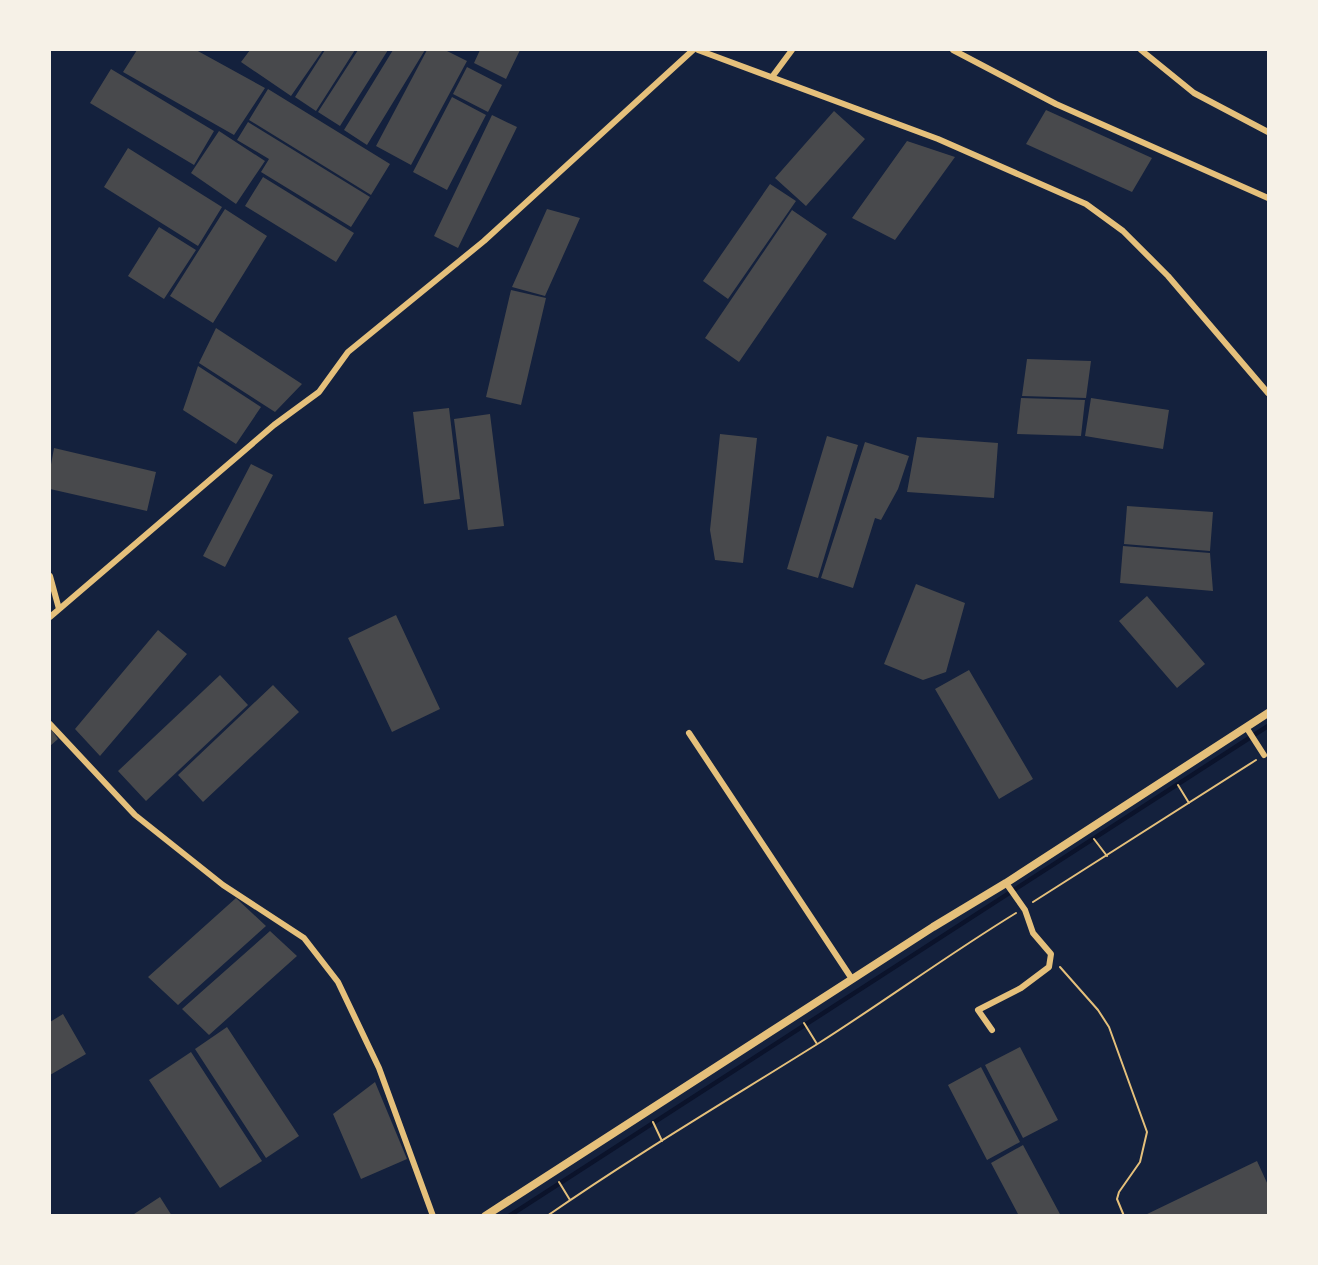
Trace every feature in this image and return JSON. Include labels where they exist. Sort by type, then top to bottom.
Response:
[{"type":"street","points":[[50,617],[274,425],[319,392],[348,352],[484,241],[693,50]]},
{"type":"street","points":[[698,50],[938,139],[1086,204],[1123,231],[1168,276],[1269,393]]},
{"type":"street","points":[[772,77],[792,50]]},
{"type":"street","points":[[953,50],[1056,104],[1269,198]]},
{"type":"street","points":[[1141,50],[1194,93],[1269,132]]},
{"type":"street","points":[[50,576],[59,609]]},
{"type":"street","points":[[485,1215],[933,927],[1007,885],[1269,713]]},
{"type":"street","points":[[50,724],[135,815],[223,885],[304,938],[338,982],[379,1068],[433,1215]]},
{"type":"street","points":[[1247,729],[1264,755]]},
{"type":"street","points":[[689,733],[852,979]]},
{"type":"street","points":[[992,1030],[978,1010],[1021,988],[1049,967],[1051,954],[1034,933],[1024,909],[1007,885]]},
{"type":"path","points":[[547,1215],[817,1044],[961,947],[1264,755]]},
{"type":"path","points":[[1181,790],[1189,803]]},
{"type":"path","points":[[1098,844],[1107,856]]},
{"type":"path","points":[[1051,954],[1098,1010],[1109,1027],[1147,1132],[1140,1162],[1119,1192],[1117,1199],[1124,1215]]},
{"type":"path","points":[[808,1031],[817,1044]]},
{"type":"path","points":[[656,1128],[662,1141]]},
{"type":"path","points":[[563,1188],[570,1200]]},
{"type":"building","points":[[137,50],[196,50],[265,88],[234,135],[123,72]]},
{"type":"building","points":[[250,50],[323,50],[291,96],[241,62]]},
{"type":"building","points":[[325,50],[355,50],[316,111],[295,97]]},
{"type":"building","points":[[358,50],[388,50],[340,126],[318,112]]},
{"type":"building","points":[[393,50],[425,50],[367,145],[344,130]]},
{"type":"building","points":[[427,50],[445,50],[467,61],[411,165],[376,146]]},
{"type":"building","points":[[480,50],[520,50],[506,79],[474,63]]},
{"type":"building","points":[[467,67],[502,85],[488,112],[453,94]]},
{"type":"building","points":[[111,69],[214,131],[194,165],[90,103]]},
{"type":"building","points":[[268,89],[390,164],[371,195],[249,120]]},
{"type":"building","points":[[452,97],[486,115],[447,190],[413,172]]},
{"type":"building","points":[[1046,110],[1152,158],[1132,192],[1026,144]]},
{"type":"building","points":[[834,111],[865,139],[806,206],[775,178]]},
{"type":"building","points":[[492,115],[517,127],[458,248],[434,236]]},
{"type":"building","points":[[248,122],[370,197],[351,227],[261,172],[269,159],[237,140]]},
{"type":"building","points":[[219,131],[265,161],[236,204],[191,173]]},
{"type":"building","points":[[907,141],[955,157],[895,240],[852,218]]},
{"type":"building","points":[[128,148],[222,207],[198,246],[104,187]]},
{"type":"building","points":[[263,177],[354,233],[336,262],[245,206]]},
{"type":"building","points":[[770,184],[796,201],[728,299],[703,281]]},
{"type":"building","points":[[225,209],[267,236],[213,323],[170,296]]},
{"type":"building","points":[[547,209],[580,218],[545,296],[512,287]]},
{"type":"building","points":[[792,210],[827,234],[739,362],[705,338]]},
{"type":"building","points":[[159,227],[196,250],[164,299],[128,276]]},
{"type":"building","points":[[511,290],[546,298],[521,405],[486,397]]},
{"type":"building","points":[[216,328],[302,384],[275,412],[199,363]]},
{"type":"building","points":[[1027,359],[1091,361],[1086,398],[1022,396]]},
{"type":"building","points":[[198,366],[261,407],[236,444],[183,410]]},
{"type":"building","points":[[1021,398],[1085,400],[1081,436],[1017,434]]},
{"type":"building","points":[[1091,398],[1169,410],[1163,449],[1085,436]]},
{"type":"building","points":[[449,408],[460,499],[424,504],[413,412]]},
{"type":"building","points":[[490,414],[504,526],[468,530],[454,419]]},
{"type":"building","points":[[720,434],[757,438],[743,563],[715,560],[710,530]]},
{"type":"building","points":[[827,436],[858,445],[818,578],[787,569]]},
{"type":"building","points":[[917,437],[998,443],[994,498],[907,492]]},
{"type":"building","points":[[865,442],[909,456],[898,489],[881,520],[875,518],[853,588],[821,578]]},
{"type":"building","points":[[54,448],[156,472],[147,511],[50,489],[50,470]]},
{"type":"building","points":[[251,464],[273,475],[225,567],[203,556]]},
{"type":"building","points":[[1127,506],[1213,512],[1210,551],[1124,544]]},
{"type":"building","points":[[1123,546],[1210,553],[1213,591],[1120,583]]},
{"type":"building","points":[[916,584],[965,603],[946,672],[923,680],[884,664]]},
{"type":"building","points":[[1147,596],[1205,664],[1177,688],[1119,621]]},
{"type":"building","points":[[396,615],[440,709],[392,732],[348,638]]},
{"type":"building","points":[[158,630],[187,654],[100,756],[75,729]]},
{"type":"building","points":[[969,670],[1033,779],[999,799],[935,689]]},
{"type":"building","points":[[220,675],[248,705],[146,801],[118,771]]},
{"type":"building","points":[[273,685],[299,712],[203,802],[178,775]]},
{"type":"building","points":[[50,728],[58,739],[50,746]]},
{"type":"building","points":[[236,898],[266,926],[178,1005],[148,977]]},
{"type":"building","points":[[270,931],[297,956],[209,1035],[182,1009]]},
{"type":"building","points":[[63,1014],[86,1054],[50,1075],[50,1022]]},
{"type":"building","points":[[227,1027],[299,1136],[266,1158],[195,1049]]},
{"type":"building","points":[[1020,1047],[1058,1120],[1023,1138],[985,1065]]},
{"type":"building","points":[[191,1052],[262,1161],[220,1188],[149,1080]]},
{"type":"building","points":[[981,1067],[1020,1142],[987,1160],[948,1085]]},
{"type":"building","points":[[375,1082],[407,1159],[361,1179],[333,1114]]},
{"type":"building","points":[[1023,1145],[1061,1216],[1019,1216],[991,1163]]},
{"type":"building","points":[[1257,1161],[1268,1185],[1268,1216],[1143,1216]]},
{"type":"building","points":[[160,1197],[172,1216],[131,1216]]},
{"type":"waterway","points":[[509,1216],[1268,726]]}]
